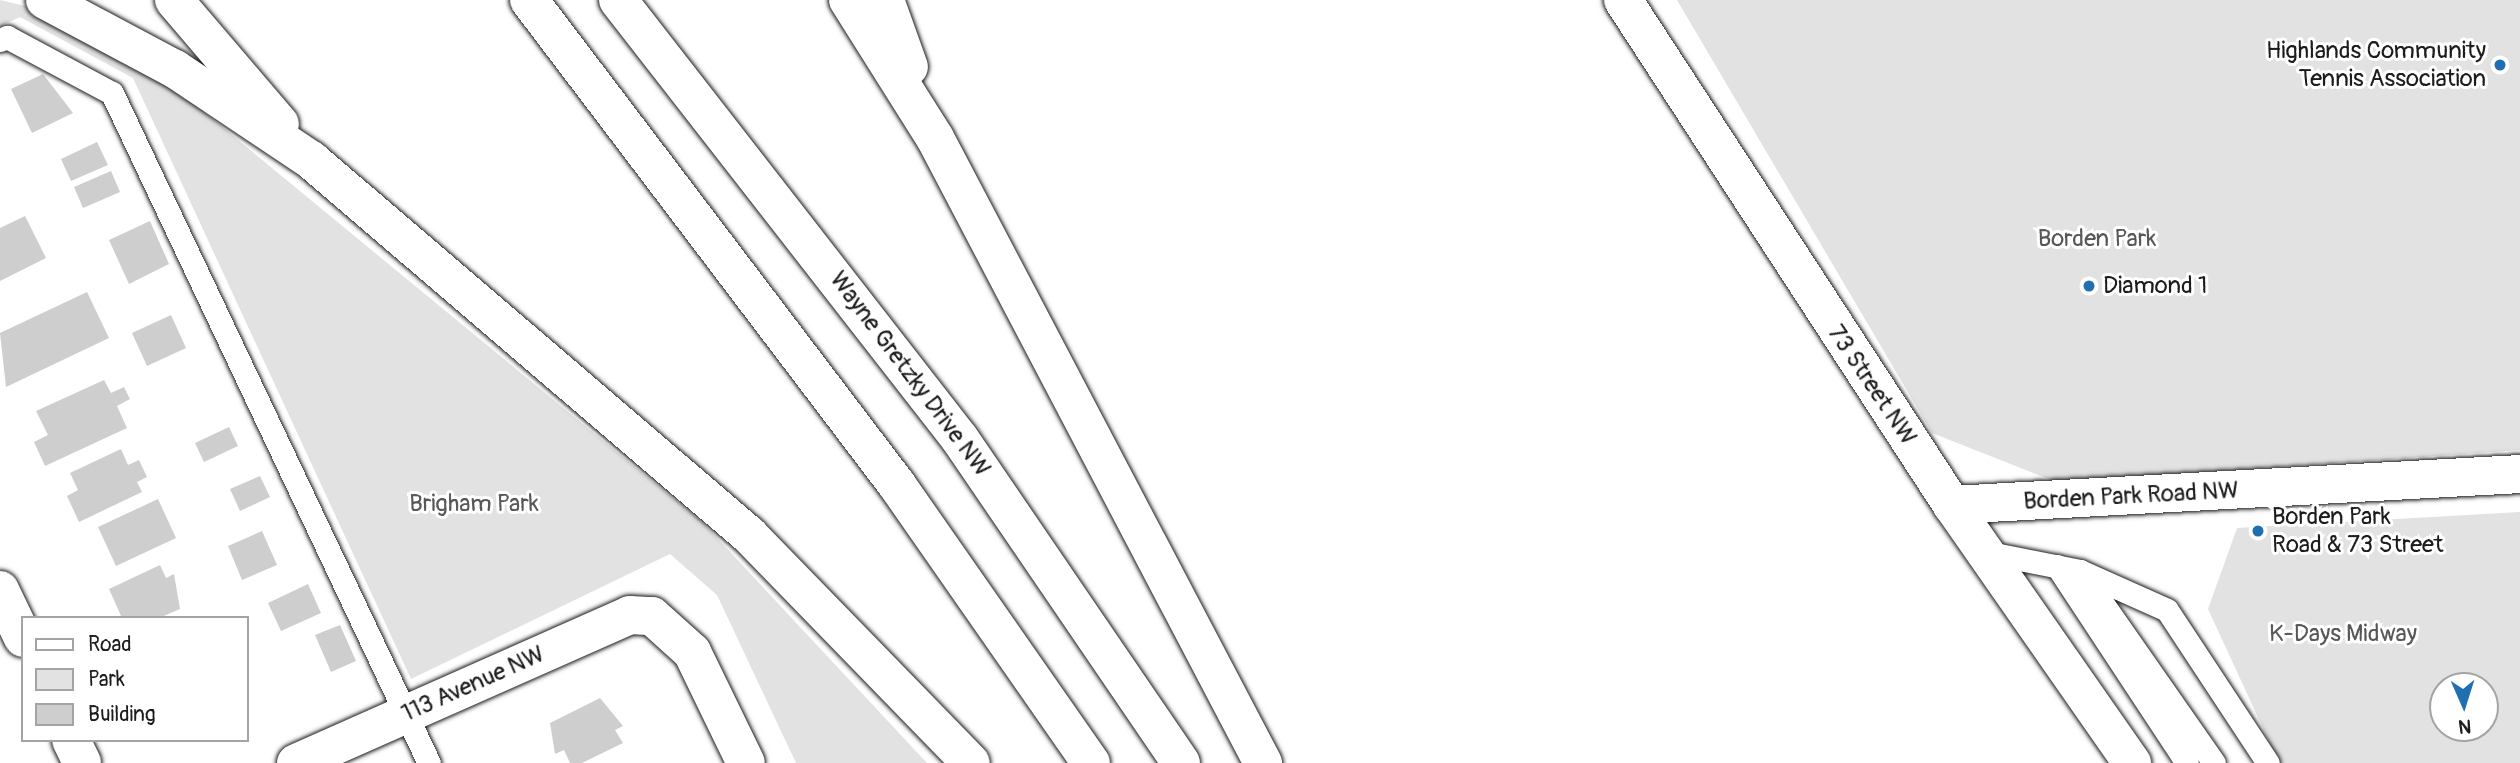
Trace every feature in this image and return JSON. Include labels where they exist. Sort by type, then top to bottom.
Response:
[{"type":"main road","points":[[45,0],[175,69],[311,160],[749,535],[971,763]]},
{"type":"main road","points":[[174,0],[311,160]]},
{"type":"main road","points":[[528,0],[897,485],[1091,763]]},
{"type":"main road","name":"Wayne Gretzky Drive NW","points":[[618,0],[960,439],[1181,763]]},
{"type":"main road","points":[[848,0],[935,138],[1264,763]]},
{"type":"main road","points":[[885,0],[935,138]]},
{"type":"main road","name":"73 Street NW","points":[[1623,0],[1952,506],[1997,554],[2132,763]]},
{"type":"main road","name":"Borden Park Road NW","points":[[1952,506],[2520,474]]},
{"type":"main road","points":[[0,590],[21,634]]},
{"type":"main road","name":"113 Avenue NW","points":[[296,763],[630,615],[652,616],[692,652],[746,763]]},
{"type":"main road","points":[[72,742],[82,763]]},
{"type":"lane","points":[[0,40],[7,37],[112,93],[429,763]]},
{"type":"lane","points":[[1997,554],[2080,571],[2167,610],[2267,763]]},
{"type":"lane","points":[[1997,554],[2154,763]]},
{"type":"lane","points":[[2057,566],[2187,763]]},
{"type":"lane","points":[[2080,571],[2214,763]]},
{"type":"green space","name":"Brigham Park","points":[[0,0],[38,9],[187,98],[703,523],[927,763],[796,763],[717,595],[670,554],[411,679],[133,78],[20,17],[0,26]]},
{"type":"green space","name":"Borden Park","points":[[1677,0],[2520,0],[2520,450],[2056,482],[1932,433]]},
{"type":"green space","name":"K-Days Midway","points":[[2520,512],[2520,763],[2279,763],[2208,609],[2237,528]]},
{"type":"building","points":[[43,74],[73,113],[32,133],[11,89]]},
{"type":"building","points":[[97,142],[108,165],[71,181],[61,159]]},
{"type":"building","points":[[111,171],[120,192],[83,208],[74,187]]},
{"type":"building","points":[[25,216],[46,258],[0,281],[0,228]]},
{"type":"building","points":[[150,221],[169,264],[129,284],[109,240]]},
{"type":"building","points":[[87,292],[109,338],[6,387],[0,333]]},
{"type":"building","points":[[171,315],[186,348],[147,366],[132,333]]},
{"type":"building","points":[[104,380],[111,393],[124,387],[130,399],[117,406],[127,428],[45,466],[34,442],[48,435],[36,411]]},
{"type":"building","points":[[229,427],[238,446],[204,462],[195,443]]},
{"type":"building","points":[[121,449],[128,465],[139,460],[147,477],[137,482],[142,492],[79,522],[67,496],[78,490],[70,473]]},
{"type":"building","points":[[260,476],[270,497],[240,511],[230,489]]},
{"type":"building","points":[[158,499],[176,538],[116,566],[98,527]]},
{"type":"building","points":[[262,531],[277,565],[242,580],[228,546]]},
{"type":"building","points":[[160,565],[166,578],[174,574],[180,609],[164,616],[121,616],[109,589]]},
{"type":"building","points":[[308,584],[321,613],[281,631],[268,603]]},
{"type":"building","points":[[340,625],[356,661],[331,672],[315,635]]},
{"type":"building","points":[[600,698],[623,726],[615,730],[623,743],[582,763],[570,763],[564,750],[555,754],[550,723]]},
{"type":"place","name":"Highlands Community Tennis Association","points":[[2500,65]]},
{"type":"place","name":"Diamond 1","points":[[2089,286]]},
{"type":"place","name":"Borden Park Road & 73 Street","points":[[2258,531]]}]
